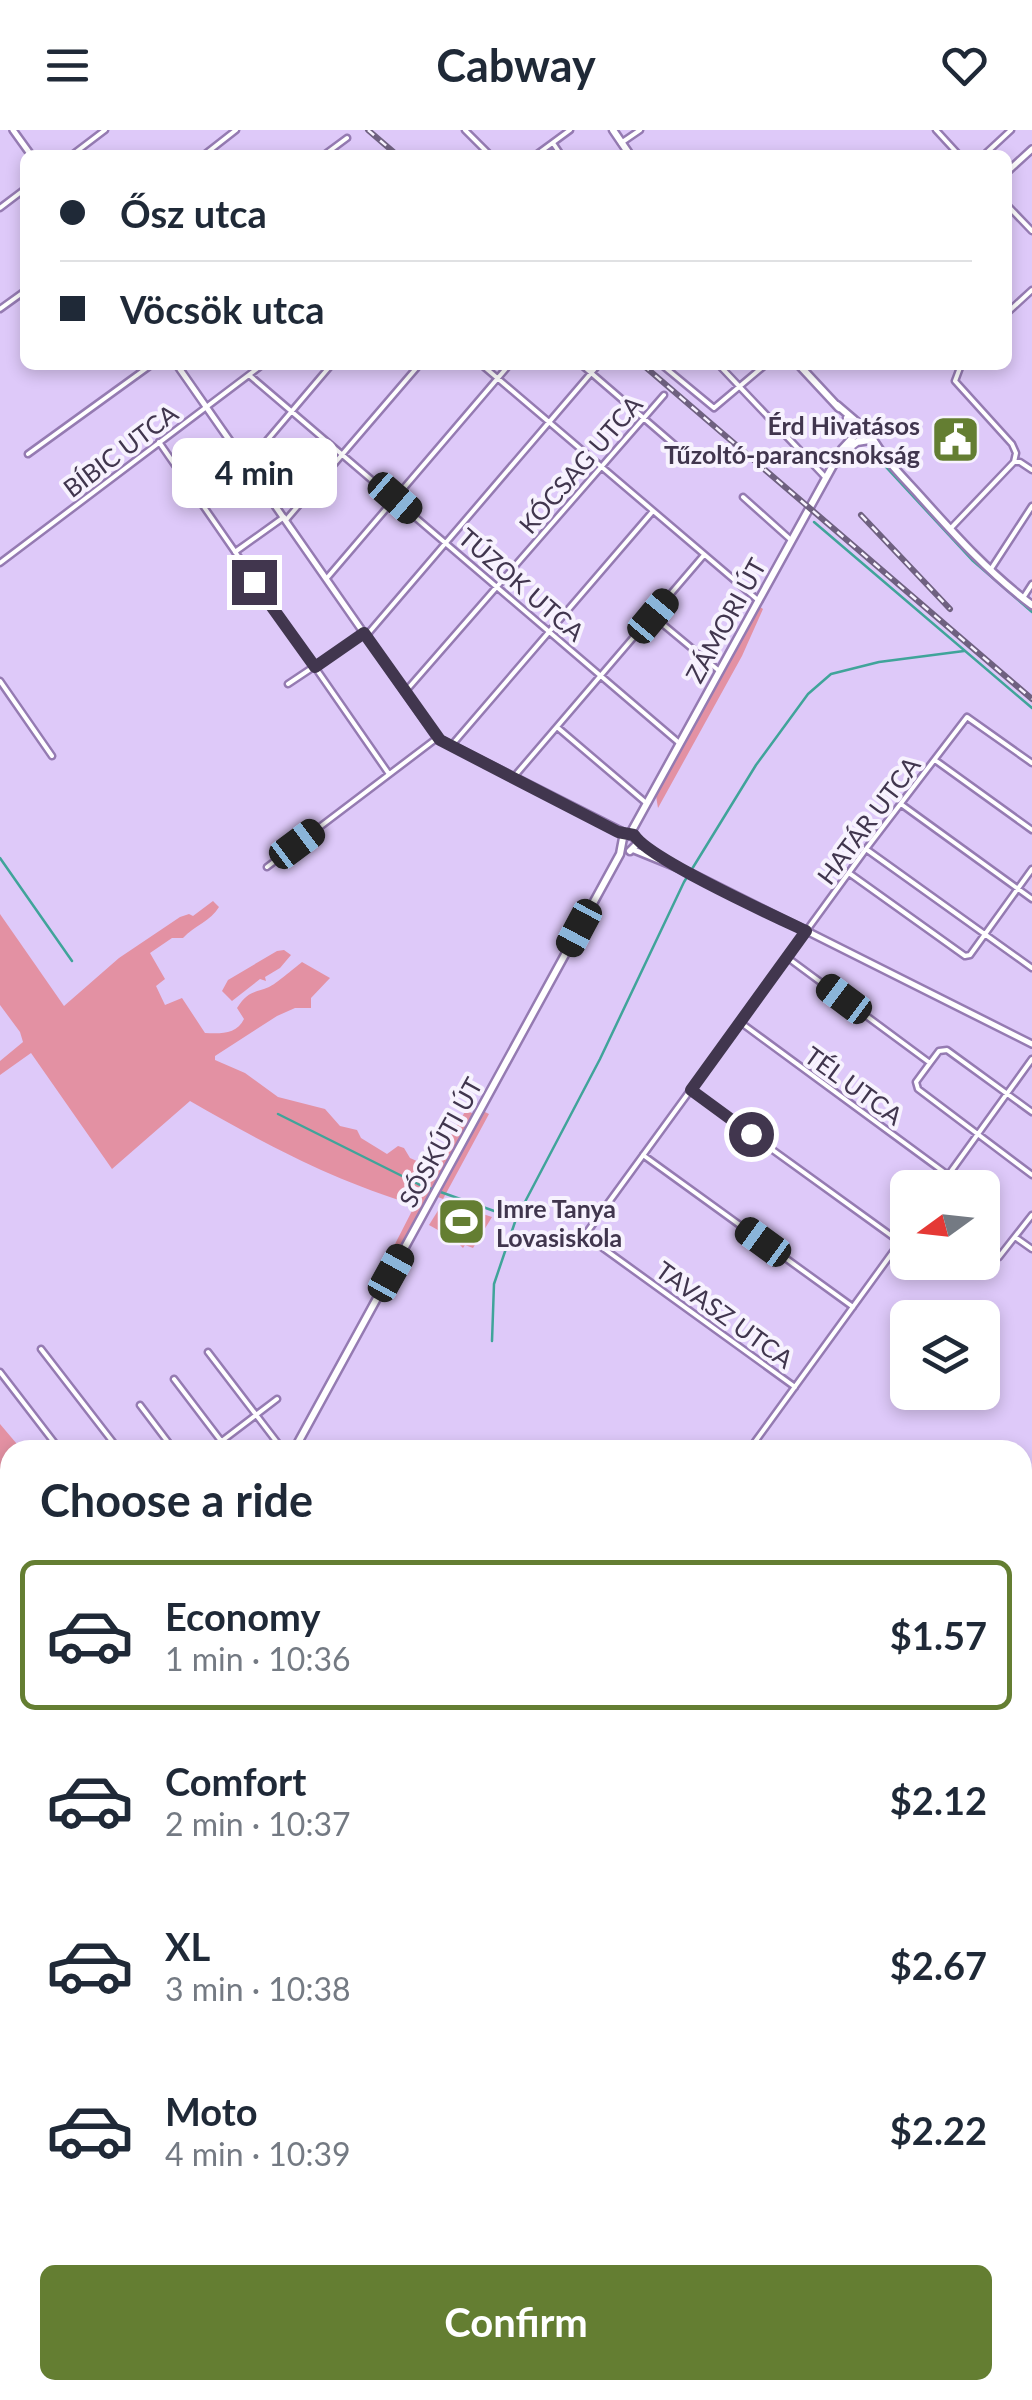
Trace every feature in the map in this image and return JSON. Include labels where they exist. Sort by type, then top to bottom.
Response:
[{"type":"main road","points":[[613,130],[627,150]]},
{"type":"main road","points":[[805,370],[950,529],[1032,605]]},
{"type":"main road","name":"ZÁMORI ÚT","points":[[630,842],[838,456],[861,435]]},
{"type":"main road","name":"SÓSKÚTI ÚT","points":[[299,1440],[591,906],[630,842]]},
{"type":"street","points":[[78,150],[104,130]]},
{"type":"street","points":[[210,150],[236,130]]},
{"type":"street","points":[[466,130],[485,150]]},
{"type":"street","points":[[543,150],[570,130]]},
{"type":"street","points":[[622,143],[640,130]]},
{"type":"street","points":[[936,130],[954,150]]},
{"type":"street","points":[[989,150],[1010,130]]},
{"type":"street","points":[[331,150],[347,138]]},
{"type":"street","points":[[553,143],[558,150]]},
{"type":"street","points":[[1012,167],[1032,149]]},
{"type":"street","points":[[1012,210],[1032,231]]},
{"type":"street","points":[[1012,308],[1032,290]]},
{"type":"street","points":[[0,309],[20,294]]},
{"type":"street","points":[[28,454],[144,370]]},
{"type":"street","points":[[180,370],[437,738],[671,864],[1032,1044]]},
{"type":"street","name":"BÍBIC UTCA","points":[[0,563],[256,370]]},
{"type":"street","points":[[247,464],[327,370]]},
{"type":"street","points":[[234,554],[285,519],[416,370]]},
{"type":"street","points":[[488,370],[758,601]]},
{"type":"street","points":[[326,579],[504,370]]},
{"type":"street","points":[[588,370],[691,459]]},
{"type":"street","points":[[288,684],[365,635],[594,370]]},
{"type":"street","points":[[668,370],[717,408],[760,370]]},
{"type":"street","points":[[724,370],[826,478]]},
{"type":"street","points":[[950,529],[1014,462],[1016,452],[955,381],[959,370]]},
{"type":"street","name":"TÚZOK UTCA","points":[[249,375],[680,744]]},
{"type":"street","name":"KÓCSAG UTCA","points":[[405,692],[664,395]]},
{"type":"street","points":[[159,442],[389,774]]},
{"type":"street","points":[[1014,462],[1032,470]]},
{"type":"street","points":[[743,497],[792,540]]},
{"type":"street","points":[[990,570],[1032,506]]},
{"type":"street","points":[[451,747],[654,511]]},
{"type":"street","points":[[514,778],[704,554]]},
{"type":"street","points":[[1023,598],[1032,584]]},
{"type":"street","points":[[653,616],[720,672]]},
{"type":"street","points":[[0,682],[52,756]]},
{"type":"street","name":"HATÁR UTCA","points":[[585,1235],[967,717],[1032,764]]},
{"type":"street","points":[[557,727],[648,804]]},
{"type":"street","points":[[267,867],[437,738]]},
{"type":"street","points":[[935,760],[1032,830]]},
{"type":"street","points":[[901,804],[1032,899]]},
{"type":"street","points":[[866,849],[1032,968]]},
{"type":"street","points":[[849,873],[968,956],[1032,868]]},
{"type":"street","points":[[787,957],[930,1063]]},
{"type":"street","name":"TÉL UTCA","points":[[740,1022],[940,1170]]},
{"type":"street","points":[[1032,1112],[947,1050],[939,1051],[916,1088],[1032,1175]]},
{"type":"street","points":[[952,1170],[1032,1059]]},
{"type":"street","points":[[691,1090],[890,1235]]},
{"type":"street","points":[[643,1155],[854,1307]]},
{"type":"street","points":[[1000,1256],[1032,1214]]},
{"type":"street","name":"TAVASZ UTCA","points":[[585,1235],[796,1387]]},
{"type":"street","points":[[1015,1237],[1032,1249]]},
{"type":"street","points":[[757,1440],[890,1256]]},
{"type":"street","points":[[41,1350],[111,1440]]},
{"type":"street","points":[[208,1352],[275,1440]]},
{"type":"street","points":[[0,1372],[52,1440]]},
{"type":"street","points":[[174,1379],[220,1440]]},
{"type":"street","points":[[225,1440],[277,1400]]},
{"type":"street","points":[[140,1406],[166,1440]]},
{"type":"shaded area","points":[[759,606],[763,609],[742,656],[658,808],[656,796]]},
{"type":"shaded area","points":[[213,901],[219,907],[212,916],[183,938],[172,938],[150,953],[165,979],[156,986],[165,1005],[182,998],[205,1033],[237,1028],[244,1019],[237,1008],[245,998],[272,985],[302,962],[330,978],[311,998],[311,1008],[295,1008],[277,1016],[215,1056],[215,1060],[245,1073],[278,1097],[325,1109],[340,1126],[357,1130],[361,1138],[387,1154],[398,1146],[410,1158],[428,1166],[439,1156],[466,1110],[479,1117],[483,1111],[489,1114],[443,1199],[430,1194],[400,1249],[394,1246],[415,1205],[300,1160],[190,1101],[112,1169],[31,1053],[0,1075],[0,1061],[23,1042],[0,1005],[0,914],[64,1006],[119,958],[180,917],[193,916]]},
{"type":"shaded area","points":[[284,950],[291,955],[265,977],[266,981],[260,979],[232,1001],[222,991],[228,980]]},
{"type":"shaded area","name":"Imre Tanya Lovasiskola","points":[[444,1201],[492,1217],[473,1248],[463,1248],[429,1225]]},
{"type":"shaded area","points":[[0,1424],[14,1440],[0,1440]]},
{"type":"waterway","points":[[873,453],[972,560],[1032,612]]},
{"type":"waterway","points":[[814,522],[1032,708]]},
{"type":"waterway","points":[[492,1341],[494,1284],[516,1219],[600,1059],[684,882],[756,765],[808,694],[831,674],[879,662],[964,651]]},
{"type":"waterway","points":[[0,858],[72,961]]},
{"type":"waterway","points":[[278,1114],[418,1184],[514,1218]]},
{"type":"railway","points":[[368,130],[391,150]]},
{"type":"railway","points":[[649,370],[1032,699]]},
{"type":"railway","points":[[861,515],[950,609]]},
{"type":"place","name":"Érd Hivatásos Tűzoltó-parancsnokság","points":[[955,439]]},
{"type":"place","name":"Imre Tanya Lovasiskola","points":[[461,1222]]},
{"type":"route","points":[[254,582],[315,667],[364,633],[440,740],[618,832],[636,836],[640,844],[671,864],[806,931],[691,1090],[751,1134]]}]
